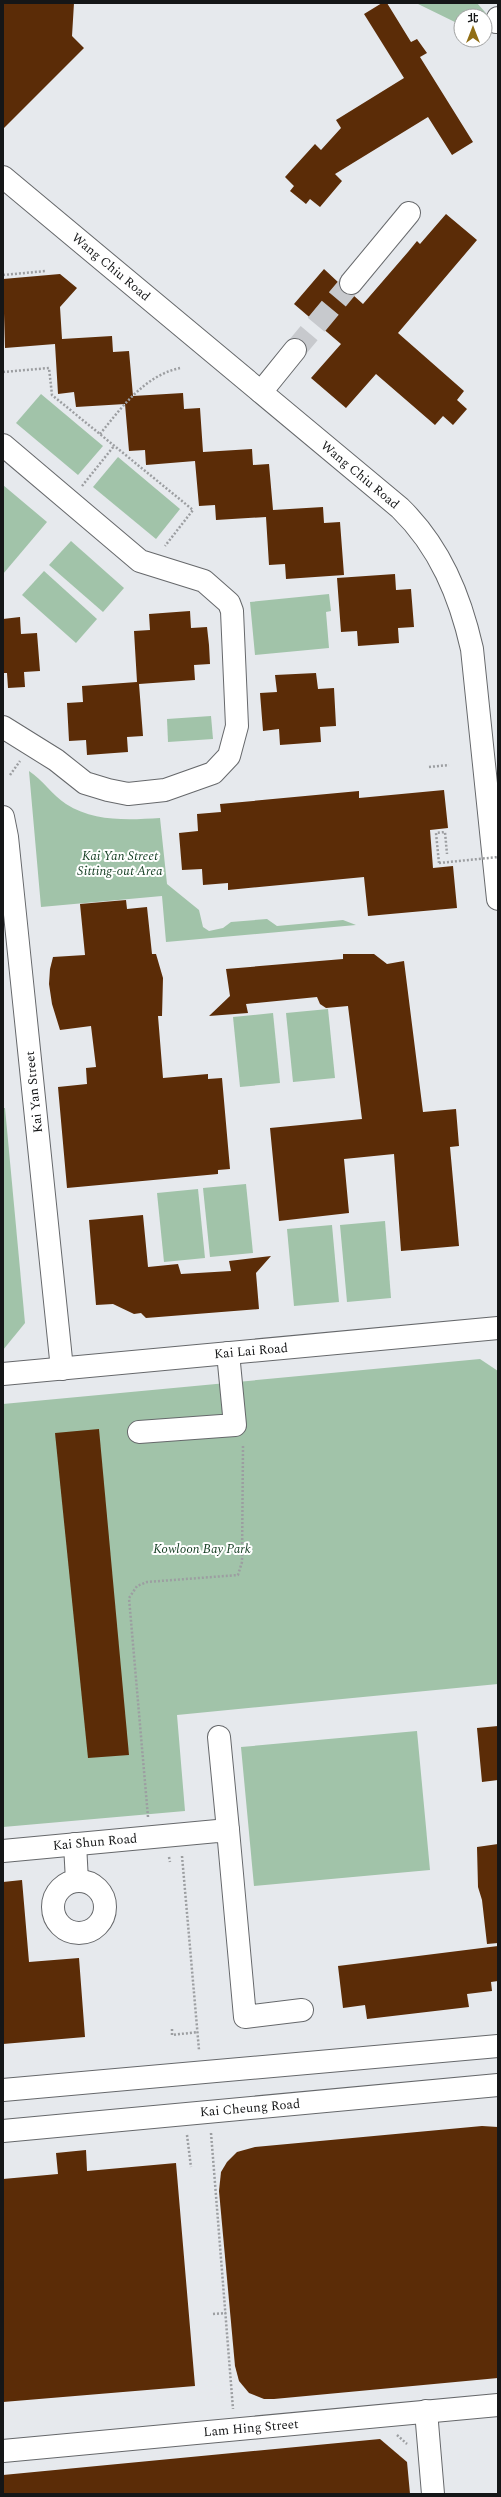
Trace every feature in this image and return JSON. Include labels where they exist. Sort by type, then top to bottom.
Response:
[{"type":"street","name":"Wang Chiu Road","points":[[3,177],[400,508],[431,544],[449,577],[465,618],[489,733],[498,899]]},
{"type":"street","points":[[351,283],[409,213]]},
{"type":"street","points":[[261,392],[295,350]]},
{"type":"street","points":[[3,446],[140,561],[204,581],[229,603],[232,611],[237,726],[229,756],[213,773],[165,790],[128,794],[85,783],[56,760],[3,727]]},
{"type":"street","name":"Kai Yan Street","points":[[3,817],[7,837],[62,1369]]},
{"type":"street","name":"Kai Lai Road","points":[[3,1374],[498,1328]]},
{"type":"street","points":[[139,1432],[235,1425],[228,1353]]},
{"type":"street","points":[[219,1737],[245,2017],[302,2010]]},
{"type":"street","name":"Kai Shun Road","points":[[3,1851],[228,1830]]},
{"type":"street","points":[[75,1844],[77,1881]]},
{"type":"street","points":[[459,2050],[498,2032]]},
{"type":"street","points":[[3,2090],[498,2046]]},
{"type":"street","name":"Kai Cheung Road","points":[[3,2131],[498,2085]]},
{"type":"street","points":[[465,2088],[498,2093]]},
{"type":"street","name":"Lam Hing Street","points":[[3,2451],[498,2405]]},
{"type":"street","points":[[426,2411],[433,2494]]},
{"type":"path","points":[[3,275],[46,271]]},
{"type":"path","points":[[3,372],[49,368],[52,395],[194,510],[162,550]]},
{"type":"path","points":[[100,434],[135,391],[173,370],[180,368]]},
{"type":"path","points":[[81,488],[114,446]]},
{"type":"path","points":[[429,767],[449,766]]},
{"type":"path","points":[[10,775],[16,767]]},
{"type":"path","points":[[447,854],[445,832],[436,833],[439,863],[498,857]]},
{"type":"path","points":[[149,1822],[129,1598],[137,1586],[147,1582],[238,1575],[242,1562],[243,1440]]},
{"type":"path","points":[[182,1855],[200,2050]]},
{"type":"path","points":[[169,1856],[170,1862]]},
{"type":"path","points":[[172,2029],[172,2035],[198,2032]]},
{"type":"path","points":[[210,2133],[234,2414]]},
{"type":"path","points":[[187,2135],[191,2167]]},
{"type":"path","points":[[213,2314],[226,2313]]},
{"type":"path","points":[[395,2434],[408,2444],[411,2451]]},
{"type":"green space","points":[[416,3],[477,3],[481,8],[453,8],[453,21]]},
{"type":"green space","points":[[41,394],[103,446],[78,475],[16,423]]},
{"type":"green space","points":[[118,457],[180,509],[156,539],[93,487]]},
{"type":"green space","points":[[3,485],[47,522],[3,574]]},
{"type":"green space","points":[[71,541],[124,588],[103,612],[49,565]]},
{"type":"green space","points":[[44,571],[97,619],[76,643],[22,595]]},
{"type":"green space","points":[[329,594],[331,611],[326,612],[329,648],[255,655],[250,602]]},
{"type":"green space","points":[[211,716],[213,739],[168,742],[167,719]]},
{"type":"green space","name":"Kai Yan Street Sitting-out Area","points":[[29,771],[66,804],[88,814],[100,817],[124,819],[160,818],[167,884],[199,910],[203,927],[209,931],[223,928],[231,922],[267,919],[277,926],[343,920],[356,925],[166,942],[162,896],[41,907]]},
{"type":"green space","points":[[328,1009],[335,1078],[293,1082],[286,1013]]},
{"type":"green space","points":[[273,1013],[280,1083],[240,1087],[233,1017]]},
{"type":"green space","points":[[3,1108],[5,1108],[25,1323],[3,1350]]},
{"type":"green space","points":[[246,1184],[253,1253],[210,1257],[203,1188]]},
{"type":"green space","points":[[198,1189],[205,1258],[164,1262],[157,1193]]},
{"type":"green space","points":[[385,1221],[391,1298],[347,1302],[340,1225]]},
{"type":"green space","points":[[332,1225],[339,1302],[294,1306],[287,1229]]},
{"type":"green space","name":"Kowloon Bay Park","points":[[480,1359],[498,1371],[498,1684],[177,1715],[185,1811],[3,1827],[3,1404]]},
{"type":"green space","points":[[417,1731],[430,1870],[254,1886],[241,1747]]},
{"type":"building","points":[[3,3],[74,3],[72,36],[84,48],[3,129]]},
{"type":"building","points":[[382,3],[387,3],[411,42],[417,39],[427,53],[420,57],[473,142],[452,155],[428,117],[335,174],[342,181],[320,207],[310,199],[306,204],[290,191],[294,186],[285,177],[315,144],[321,150],[341,128],[336,120],[404,78],[364,14]]},
{"type":"building","points":[[446,214],[477,240],[398,333],[464,391],[457,400],[467,409],[453,425],[443,416],[435,425],[376,374],[346,408],[311,378],[341,344],[294,304],[324,269],[339,283],[343,292],[353,295],[363,304],[417,241],[420,244]]},
{"type":"building","points":[[60,274],[77,288],[60,307],[62,339],[112,336],[113,352],[129,351],[133,396],[183,393],[184,409],[200,408],[203,452],[252,449],[253,465],[269,464],[273,510],[323,507],[324,523],[340,522],[344,575],[286,579],[285,564],[269,565],[266,517],[216,520],[215,505],[199,506],[195,461],[146,465],[145,450],[129,451],[125,404],[76,407],[74,392],[58,394],[55,344],[5,348],[3,279]]},
{"type":"building","points":[[395,574],[396,590],[411,589],[414,627],[398,628],[399,643],[358,646],[357,631],[341,632],[337,578]]},
{"type":"building","points":[[190,611],[191,628],[207,627],[210,664],[194,665],[195,680],[139,684],[143,736],[127,737],[128,752],[87,755],[86,740],[69,741],[67,703],[83,702],[82,686],[137,682],[134,631],[150,630],[149,614]]},
{"type":"building","points":[[20,617],[21,634],[37,633],[40,671],[24,672],[25,687],[8,688],[7,673],[3,673],[3,619]]},
{"type":"building","points":[[316,673],[318,689],[334,688],[336,726],[320,727],[321,742],[280,745],[279,729],[263,731],[260,693],[277,692],[275,675]]},
{"type":"building","points":[[444,790],[448,828],[430,830],[433,868],[453,866],[457,908],[368,916],[364,877],[228,890],[228,883],[203,885],[202,869],[182,870],[179,833],[198,831],[197,814],[221,812],[220,804],[359,791],[359,798]]},
{"type":"building","points":[[126,900],[127,909],[147,907],[152,954],[156,954],[163,978],[162,1016],[158,1016],[163,1078],[208,1074],[208,1079],[222,1078],[230,1169],[218,1170],[218,1174],[67,1188],[58,1087],[87,1084],[86,1068],[96,1067],[91,1026],[60,1030],[52,1004],[49,984],[50,969],[53,957],[85,955],[80,904]]},
{"type":"building","points":[[343,954],[374,954],[387,964],[404,961],[423,1112],[456,1109],[459,1146],[450,1147],[459,1246],[401,1251],[394,1154],[344,1159],[349,1213],[279,1221],[270,1128],[362,1119],[348,1006],[326,1008],[320,1004],[317,997],[246,1004],[248,1013],[209,1016],[230,996],[226,969],[343,959]]},
{"type":"building","points":[[143,1215],[148,1267],[178,1264],[181,1274],[231,1271],[229,1261],[271,1256],[256,1273],[259,1309],[146,1318],[141,1313],[134,1314],[113,1304],[96,1305],[89,1220]]},
{"type":"building","points":[[99,1429],[129,1755],[88,1758],[55,1433]]},
{"type":"building","points":[[498,1726],[498,1780],[482,1782],[477,1728]]},
{"type":"building","points":[[498,1844],[498,1943],[487,1944],[482,1900],[478,1887],[477,1847]]},
{"type":"building","points":[[22,1880],[29,1962],[79,1958],[85,2037],[3,2044],[3,1882]]},
{"type":"building","points":[[498,1946],[498,1981],[491,1982],[492,1991],[467,1994],[469,2007],[367,2019],[365,2005],[343,2008],[338,1966]]},
{"type":"building","points":[[482,2126],[498,2127],[498,2378],[274,2399],[264,2399],[249,2393],[239,2381],[235,2366],[219,2191],[221,2172],[227,2162],[237,2152],[255,2147]]},
{"type":"building","points":[[86,2150],[87,2171],[176,2163],[195,2386],[3,2402],[3,2179],[58,2174],[56,2153]]},
{"type":"building","points":[[380,2439],[407,2462],[410,2494],[3,2494],[3,2475]]},
{"type":"tunnel","points":[[295,350],[351,283]]}]
